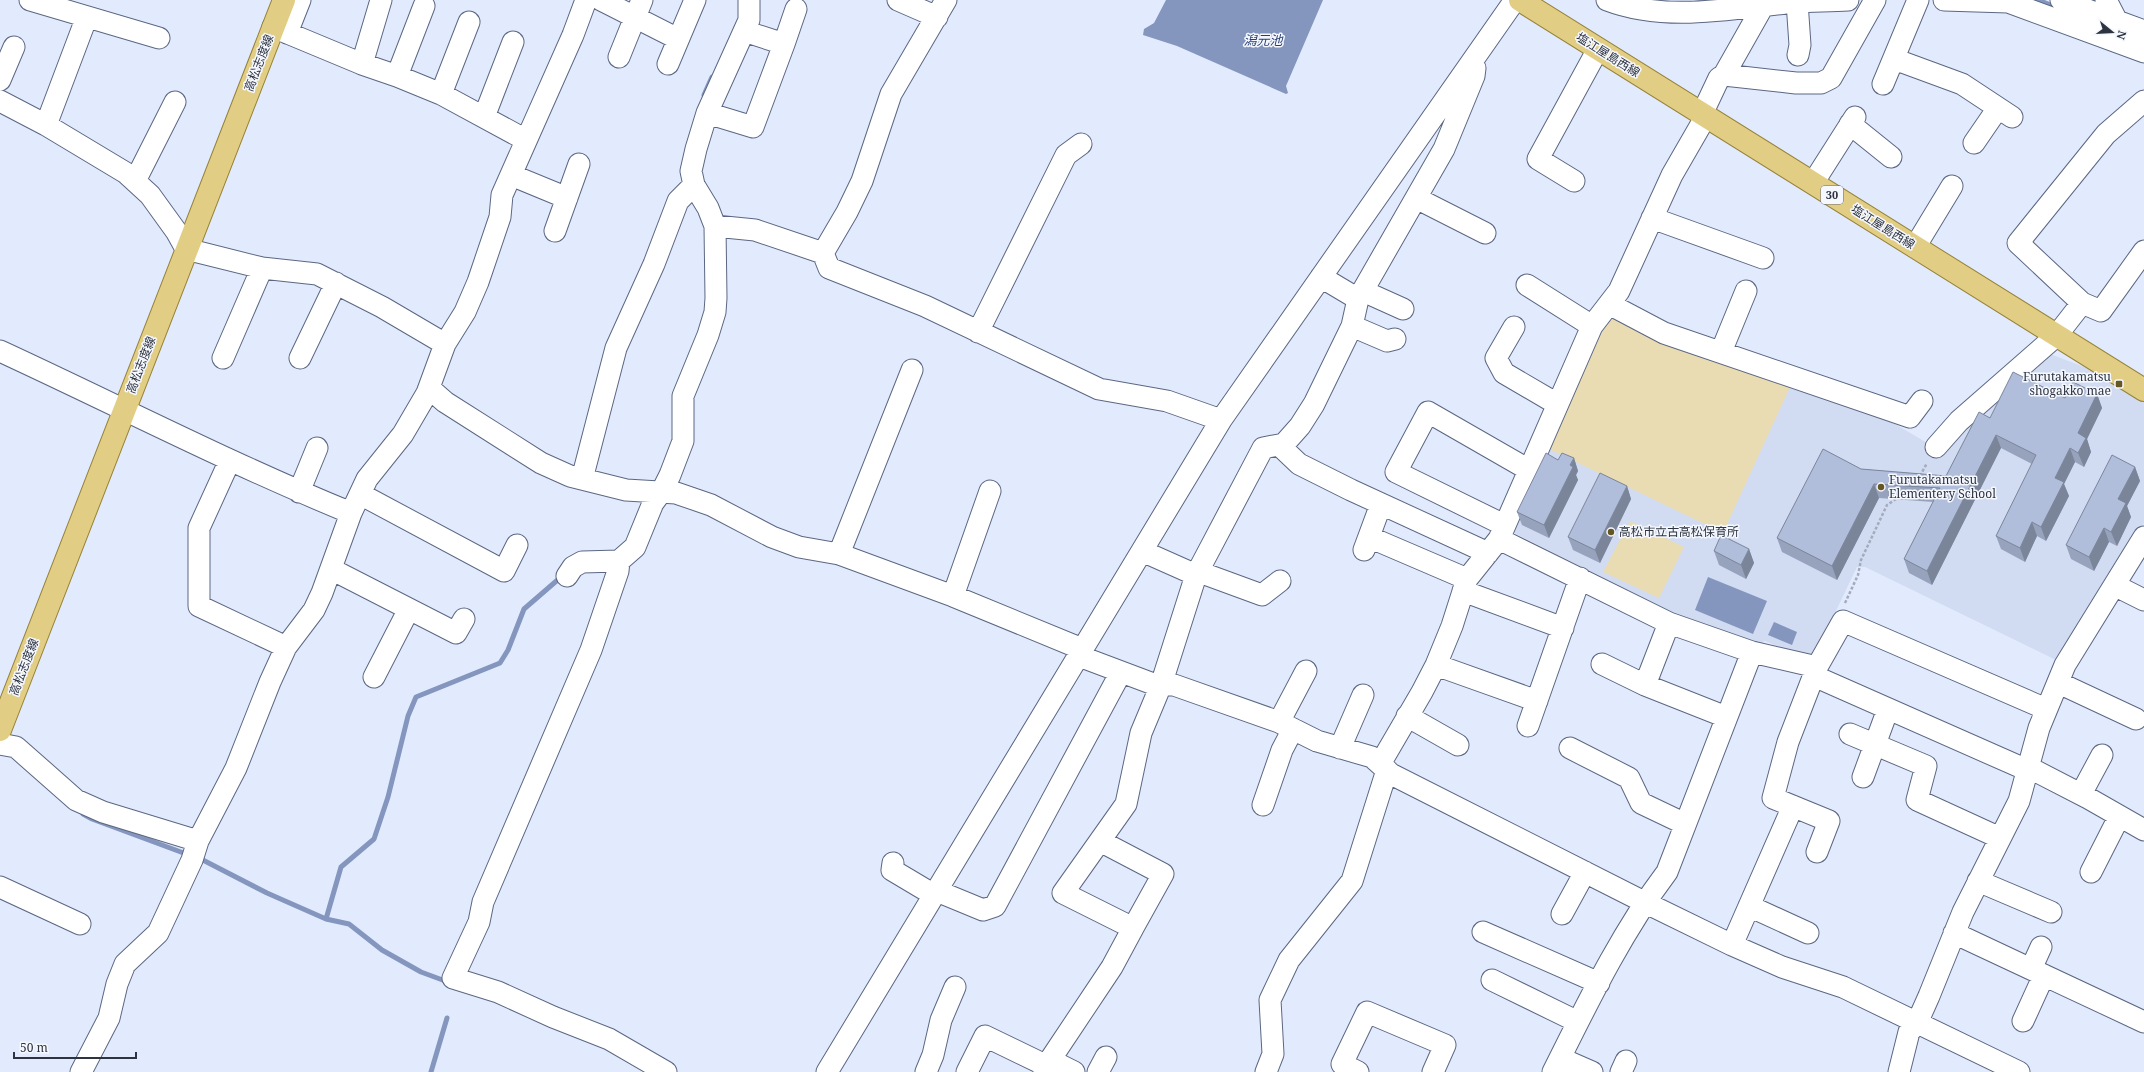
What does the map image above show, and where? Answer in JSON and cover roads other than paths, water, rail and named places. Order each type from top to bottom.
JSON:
[{"type":"main road","name":"高松志度線","points":[[0,730],[186,249],[280,30],[284,0]]},
{"type":"main road","name":"塩江屋島西線","points":[[1520,0],[1915,247],[2143,387]]},
{"type":"street","points":[[30,0],[159,38]]},
{"type":"street","points":[[300,0],[280,30],[362,64],[398,76],[441,94],[526,140]]},
{"type":"street","points":[[362,64],[381,0]]},
{"type":"street","points":[[81,1072],[109,1018],[117,984],[125,964],[158,932],[195,851],[236,768],[270,682],[286,647],[314,610],[331,569],[351,513],[367,479],[403,434],[429,388],[446,344],[465,312],[478,282],[500,217],[502,195],[573,34],[586,0]]},
{"type":"street","points":[[601,0],[638,8],[678,39]]},
{"type":"street","points":[[668,64],[695,0]]},
{"type":"street","points":[[567,576],[573,567],[582,562],[619,561],[635,547],[653,503],[655,492],[682,441],[683,396],[708,335],[715,312],[715,226],[708,208],[694,185],[691,171],[707,113],[749,20],[748,0]]},
{"type":"street","points":[[823,253],[847,212],[862,182],[891,94],[942,8],[898,0]]},
{"type":"street","points":[[827,1072],[1221,420],[1515,0]]},
{"type":"street","points":[[1607,0],[1628,8],[1661,12],[1703,6],[1848,0]]},
{"type":"street","points":[[1724,75],[1796,83],[1821,83],[1831,78],[1875,0]]},
{"type":"street","points":[[1883,84],[1918,0]]},
{"type":"street","points":[[1944,0],[2008,2],[2144,52]]},
{"type":"street","points":[[2061,0],[2144,31]]},
{"type":"street","points":[[2106,0],[2117,21]]},
{"type":"street","points":[[1798,1],[1800,44],[1798,55]]},
{"type":"street","points":[[1266,1072],[1273,1054],[1270,1000],[1289,960],[1352,881],[1383,767],[1407,716],[1436,665],[1465,585],[1497,539],[1592,326],[1619,291],[1672,175],[1704,115],[1719,78],[1724,75],[1770,4]]},
{"type":"street","points":[[398,76],[424,6]]},
{"type":"street","points":[[619,57],[638,8]]},
{"type":"street","points":[[707,113],[753,127],[796,9]]},
{"type":"street","points":[[441,94],[469,22]]},
{"type":"street","points":[[46,125],[83,27]]},
{"type":"street","points":[[744,31],[784,44]]},
{"type":"street","points":[[484,117],[513,42]]},
{"type":"street","points":[[0,80],[14,47]]},
{"type":"street","points":[[1574,181],[1538,159],[1598,49]]},
{"type":"street","points":[[1133,928],[1063,893],[1126,804],[1141,733],[1161,685],[1196,575],[1263,448],[1284,444],[1300,426],[1314,404],[1352,326],[1361,295],[1444,150],[1474,76],[1476,56]]},
{"type":"street","points":[[1894,59],[1962,84],[2005,112],[1974,143]]},
{"type":"street","points":[[0,101],[46,125],[126,173],[150,194],[176,230],[186,249],[262,268],[317,274],[446,344]]},
{"type":"street","points":[[2144,101],[2106,134],[2018,242],[2082,303],[2101,311],[2144,251]]},
{"type":"street","points":[[135,181],[175,102]]},
{"type":"street","points":[[1813,183],[1852,120],[1891,158]]},
{"type":"street","points":[[978,332],[1066,155],[1080,144]]},
{"type":"street","points":[[555,232],[579,164]]},
{"type":"street","points":[[511,175],[567,198]]},
{"type":"street","points":[[582,479],[616,348],[654,264],[678,200],[694,185]]},
{"type":"street","points":[[1915,247],[1952,186]]},
{"type":"street","points":[[1416,198],[1485,233]]},
{"type":"street","points":[[1652,218],[1764,258]]},
{"type":"street","points":[[715,226],[755,230],[823,253],[829,268],[925,306],[1099,389],[1167,401],[1221,420]]},
{"type":"street","points":[[223,358],[262,268]]},
{"type":"street","points":[[1321,277],[1361,295],[1403,309]]},
{"type":"street","points":[[300,358],[336,283]]},
{"type":"street","points":[[1527,285],[1592,326]]},
{"type":"street","points":[[1722,352],[1746,291]]},
{"type":"street","points":[[1936,447],[1959,421],[2057,335],[2082,303]]},
{"type":"street","points":[[1609,304],[1664,333],[1910,417],[1922,402]]},
{"type":"street","points":[[1352,326],[1387,341],[1395,339]]},
{"type":"street","points":[[1514,327],[1496,358],[1504,373],[1557,404]]},
{"type":"street","points":[[0,351],[123,411],[299,492],[351,513]]},
{"type":"street","points":[[839,554],[912,370]]},
{"type":"street","points":[[429,388],[445,402],[541,463],[570,476],[655,492],[676,493],[711,505],[772,537],[798,548],[839,554],[953,596],[1080,652],[1120,672],[1161,685],[1174,685],[1286,725],[1317,741],[1372,757],[1383,767],[1585,872],[1732,945],[1782,967],[1843,987],[2019,1072]]},
{"type":"street","points":[[1497,539],[1396,472],[1428,412],[1529,470]]},
{"type":"street","points":[[1279,445],[1299,464],[1381,504],[1497,539],[1580,578],[1669,623],[1815,672],[1888,709],[2028,769],[2081,794],[2144,830]]},
{"type":"street","points":[[299,492],[317,448]]},
{"type":"street","points":[[230,460],[199,528],[199,606],[286,647]]},
{"type":"street","points":[[953,596],[990,491]]},
{"type":"street","points":[[360,494],[504,570],[517,544]]},
{"type":"street","points":[[1381,504],[1366,544],[1419,558],[1465,585],[1563,628]]},
{"type":"street","points":[[1899,1072],[1909,1032],[1917,1023],[1954,933],[1978,881],[2019,801],[2046,709],[2065,665],[2116,586],[2144,537]]},
{"type":"street","points":[[1142,551],[1196,575],[1202,573],[1262,595],[1280,581]]},
{"type":"street","points":[[619,561],[618,571],[590,650],[486,894],[478,922],[453,978],[498,992],[553,1017],[609,1039],[666,1072]]},
{"type":"street","points":[[331,569],[456,633],[464,618]]},
{"type":"street","points":[[1528,726],[1580,578]]},
{"type":"street","points":[[2116,586],[2144,600]]},
{"type":"street","points":[[374,677],[409,609]]},
{"type":"street","points":[[1817,852],[1829,821],[1773,798],[1788,742],[1815,672],[1843,621],[2046,709]]},
{"type":"street","points":[[1645,685],[1669,623]]},
{"type":"street","points":[[1592,1072],[1556,1065],[1644,902],[1667,872],[1752,652]]},
{"type":"street","points":[[1602,664],[1645,685],[1726,717]]},
{"type":"street","points":[[1436,665],[1537,701]]},
{"type":"street","points":[[1263,805],[1282,750],[1286,725],[1306,671]]},
{"type":"street","points":[[893,863],[892,870],[936,893],[983,910],[995,906],[1120,672]]},
{"type":"street","points":[[2058,683],[2136,718]]},
{"type":"street","points":[[1340,748],[1363,695]]},
{"type":"street","points":[[1863,778],[1874,744],[1888,709]]},
{"type":"street","points":[[1407,716],[1458,745]]},
{"type":"street","points":[[1850,734],[1926,766],[1917,800],[2000,838]]},
{"type":"street","points":[[0,744],[16,747],[76,800],[195,851]]},
{"type":"street","points":[[1570,748],[1629,778],[1642,803],[1685,824]]},
{"type":"street","points":[[2081,794],[2102,755]]},
{"type":"street","points":[[1732,945],[1793,806]]},
{"type":"street","points":[[2091,872],[2119,817]]},
{"type":"street","points":[[1047,1066],[1112,967],[1163,874],[1100,840]]},
{"type":"street","points":[[1562,914],[1585,872]]},
{"type":"street","points":[[1978,881],[2051,912]]},
{"type":"street","points":[[0,887],[80,924]]},
{"type":"street","points":[[1750,906],[1808,933]]},
{"type":"street","points":[[1483,932],[1599,983]]},
{"type":"street","points":[[1954,933],[2144,1022]]},
{"type":"street","points":[[2023,1021],[2037,972],[2041,947]]},
{"type":"street","points":[[1492,980],[1578,1022]]},
{"type":"street","points":[[926,1072],[933,1055],[941,1020],[955,987]]},
{"type":"street","points":[[1358,1072],[1342,1064],[1367,1012],[1445,1046],[1433,1072]]},
{"type":"street","points":[[967,1072],[985,1036],[1047,1066],[1074,1072]]},
{"type":"water","name":"潟元池","points":[[1166,0],[1323,0],[1286,86],[1288,93],[1286,94],[1177,46],[1143,35],[1144,29],[1154,23]]},
{"type":"water","points":[[1708,577],[1767,601],[1753,634],[1695,610]]},
{"type":"water","points":[[1774,622],[1797,632],[1792,645],[1768,635]]},
{"type":"waterway","points":[[2038,0],[2058,8]]},
{"type":"waterway","points":[[704,95],[712,77]]},
{"type":"waterway","points":[[197,857],[267,893],[326,919],[341,867],[374,839],[388,797],[408,716],[416,697],[500,663],[508,650],[524,609],[561,577]]},
{"type":"waterway","points":[[83,814],[92,819],[189,855]]},
{"type":"waterway","points":[[326,919],[349,924],[382,950],[421,972],[448,982]]},
{"type":"waterway","points":[[431,1072],[447,1018]]},
{"type":"place","name":"Furutakamatsu shogakko mae","points":[[2119,384]]},
{"type":"place","name":"Furutakamatsu Elementery School","points":[[1881,487]]},
{"type":"place","name":"高松市立古高松保育所","points":[[1611,532]]}]
